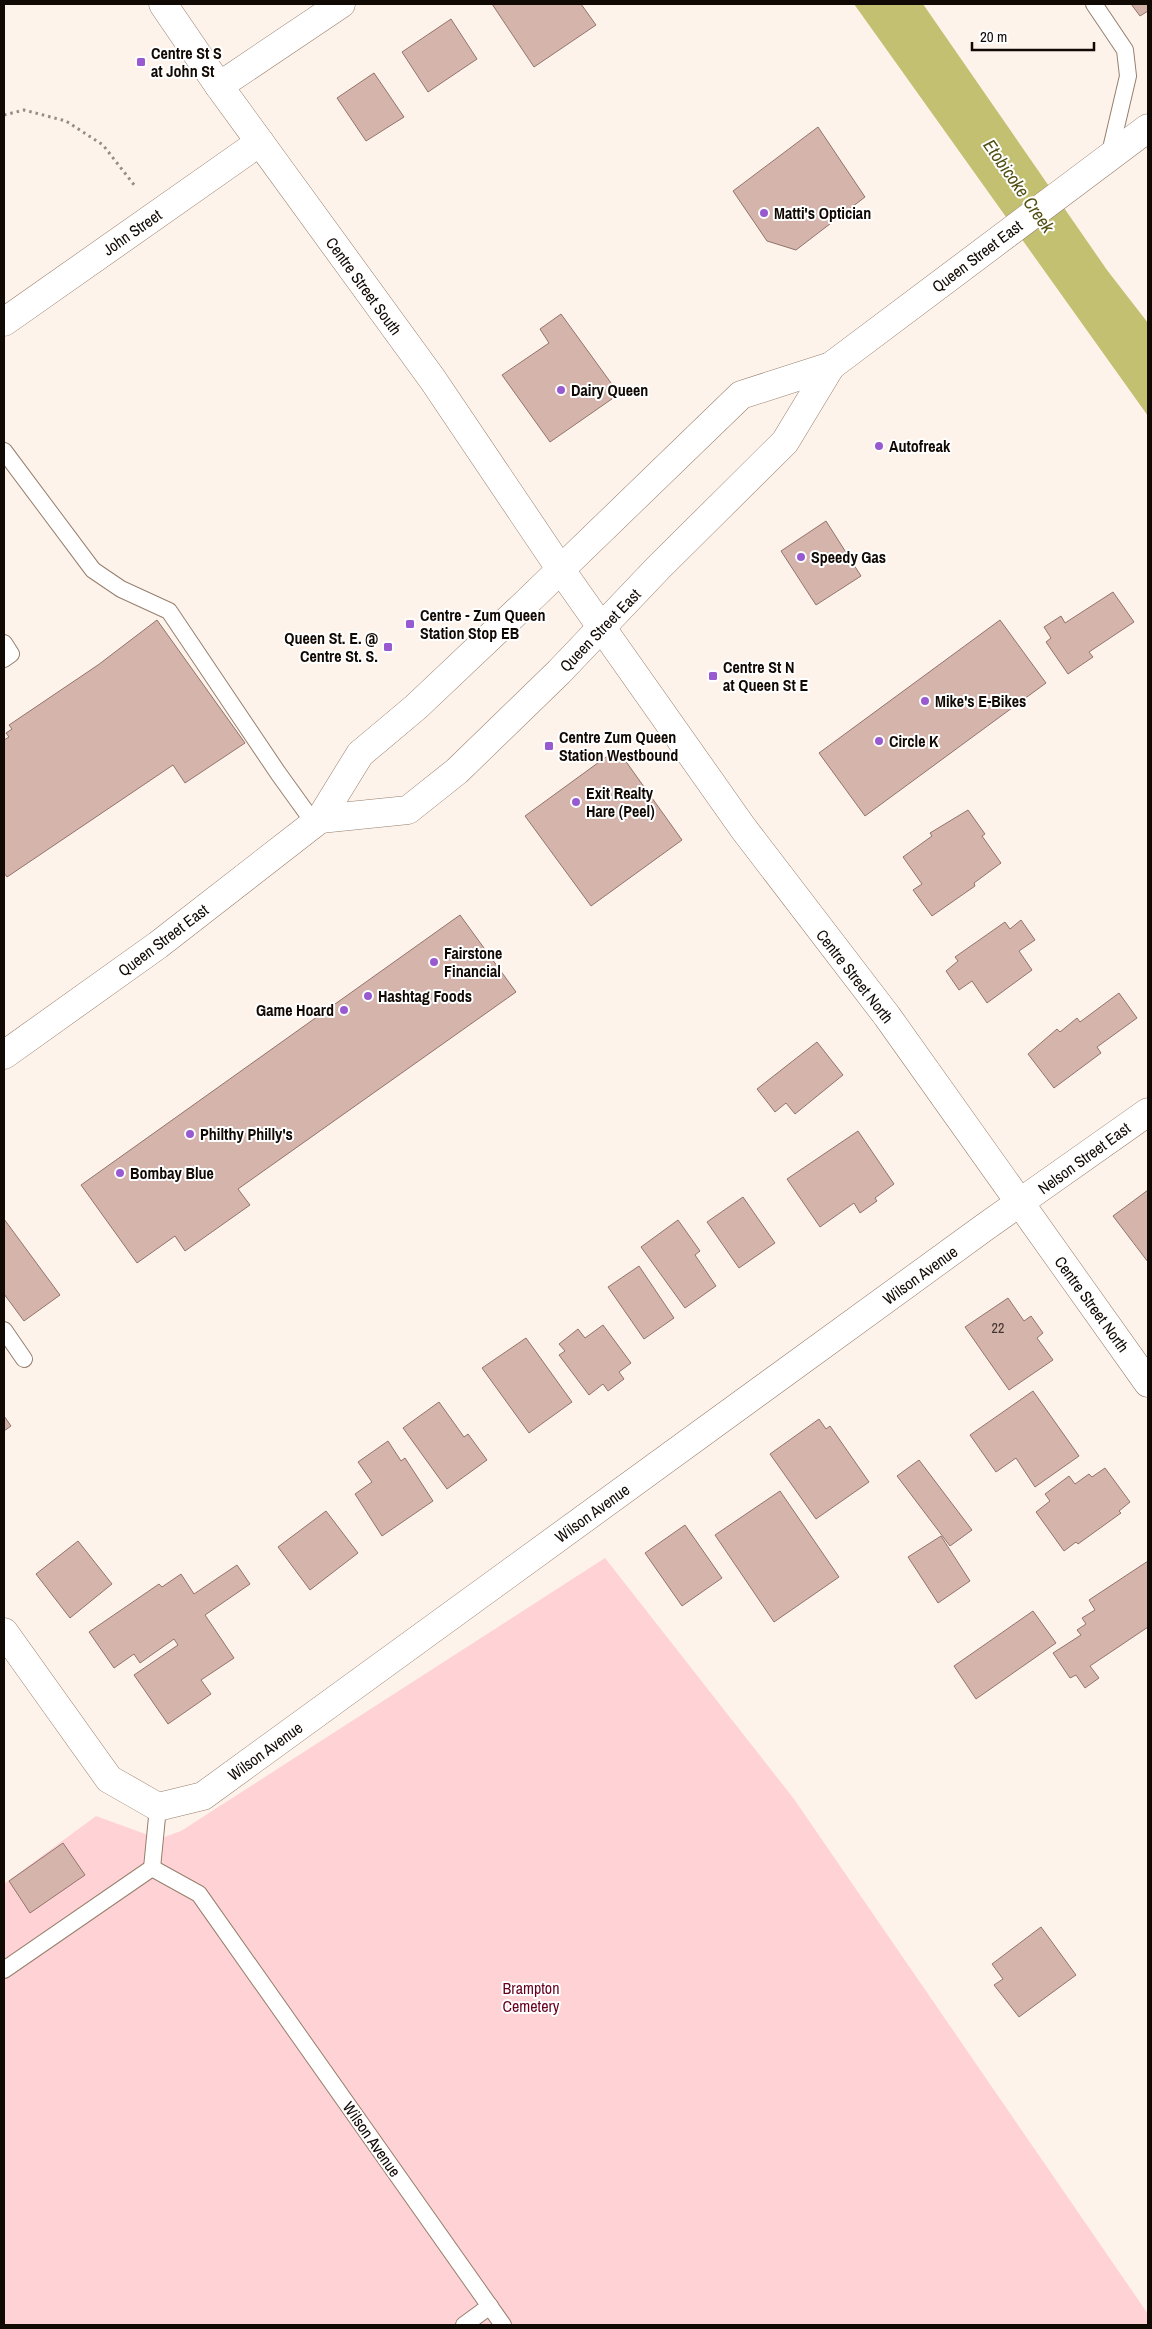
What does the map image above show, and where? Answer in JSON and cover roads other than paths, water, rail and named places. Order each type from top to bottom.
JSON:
[{"type":"street","name":"Centre Street South","points":[[163,4],[347,265],[433,380],[561,570]]},
{"type":"street","points":[[219,86],[341,4]]},
{"type":"street","name":"Queen Street East","points":[[4,1055],[158,946],[317,821],[360,754],[416,707],[561,570],[741,395],[831,366],[1148,128]]},
{"type":"street","name":"John Street","points":[[4,322],[158,213],[215,176],[260,142]]},
{"type":"street","name":"Queen Street East","points":[[317,821],[408,810],[458,771],[785,442],[831,366]]},
{"type":"street","name":"Centre Street North","points":[[561,570],[748,835],[887,1016],[1148,1383]]},
{"type":"street","name":"Nelson Street East","points":[[1020,1203],[1148,1112]]},
{"type":"street","name":"Wilson Avenue","points":[[158,1807],[203,1796],[1020,1203]]},
{"type":"street","points":[[4,1632],[109,1779],[158,1807]]},
{"type":"lane","points":[[1094,4],[1125,50],[1128,76],[1108,158]]},
{"type":"lane","points":[[4,452],[92,570],[121,589],[169,611],[278,773],[317,821]]},
{"type":"lane","points":[[4,643],[11,654],[4,659]]},
{"type":"lane","points":[[4,1330],[24,1359]]},
{"type":"lane","points":[[4,1970],[152,1868],[158,1807]]},
{"type":"lane","name":"Wilson Avenue","points":[[152,1868],[199,1894],[503,2325]]},
{"type":"lane","points":[[464,2325],[490,2306]]},
{"type":"water","name":"Etobicoke Creek","points":[[854,4],[923,4],[1107,270],[1148,323],[1148,416]]},
{"type":"place","name":"Centre St S at John St","points":[[141,62]]},
{"type":"place","name":"Matti's Optician","points":[[764,213]]},
{"type":"place","name":"Dairy Queen","points":[[561,390]]},
{"type":"place","name":"Autofreak","points":[[879,446]]},
{"type":"place","name":"Speedy Gas","points":[[801,557]]},
{"type":"place","name":"Centre - Zum Queen Station Stop EB","points":[[410,624]]},
{"type":"place","name":"Queen St. E. @ Centre St. S.","points":[[388,647]]},
{"type":"place","name":"Centre St N at Queen St E","points":[[713,676]]},
{"type":"place","name":"Mike's E-Bikes","points":[[925,701]]},
{"type":"place","name":"Circle K","points":[[879,741]]},
{"type":"place","name":"Centre Zum Queen Station Westbound","points":[[549,746]]},
{"type":"place","name":"Exit Realty Hare (Peel)","points":[[576,802]]},
{"type":"place","name":"Fairstone Financial","points":[[434,962]]},
{"type":"place","name":"Hashtag Foods","points":[[368,996]]},
{"type":"place","name":"Game Hoard","points":[[344,1010]]},
{"type":"place","name":"Philthy Philly's","points":[[190,1134]]},
{"type":"place","name":"Bombay Blue","points":[[120,1173]]},
{"type":"park label","name":"Brampton Cemetery","points":[[531,1997]]}]
